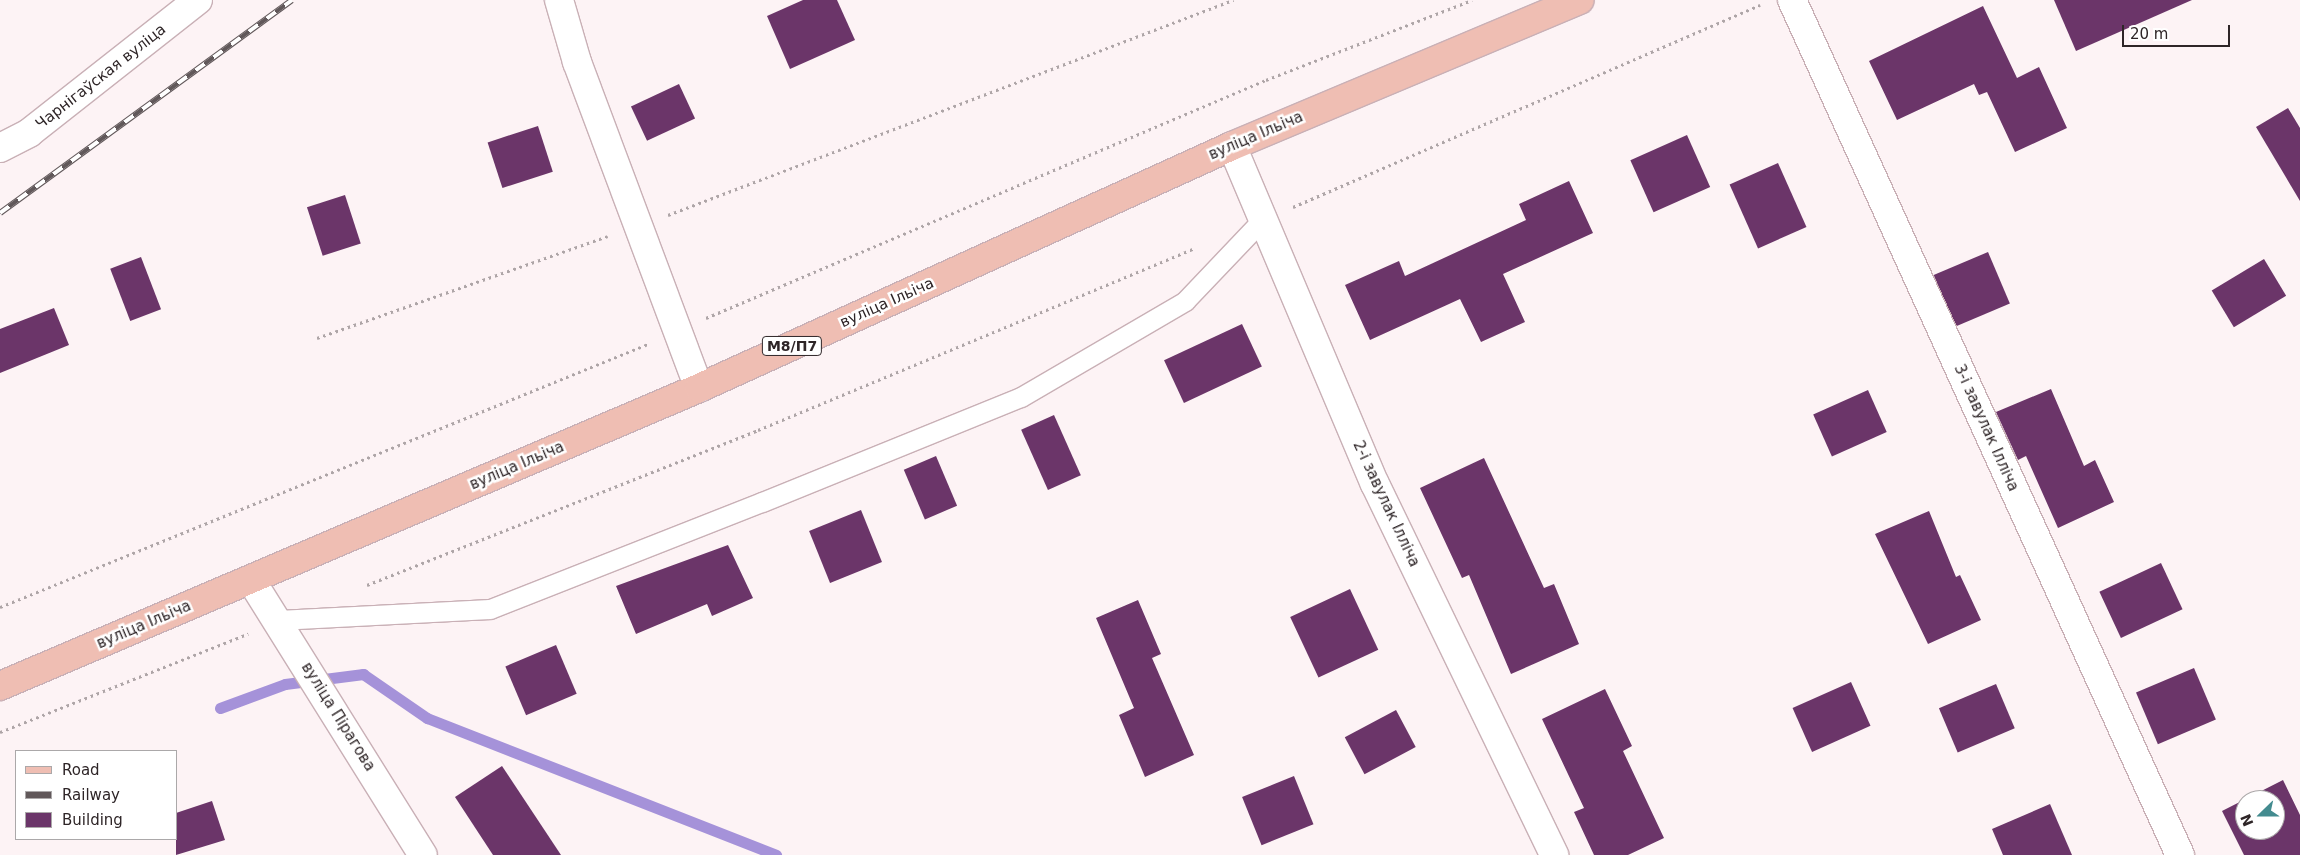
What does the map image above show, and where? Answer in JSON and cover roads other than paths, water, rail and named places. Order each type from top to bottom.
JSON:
[{"type":"main road","name":"вуліца Ільіча","points":[[0,686],[699,388],[1232,146],[1580,0]]},
{"type":"street","name":"Чарнігаўская вуліца","points":[[0,148],[29,133],[198,0]]},
{"type":"street","points":[[559,0],[577,62],[699,388]]},
{"type":"street","name":"3-і завулак Ілліча","points":[[1792,0],[2180,855]]},
{"type":"street","name":"2-і завулак Ілліча","points":[[1232,146],[1375,484],[1554,855]]},
{"type":"street","name":"вуліца Пірагова","points":[[251,580],[278,620],[423,855]]},
{"type":"lane","points":[[278,620],[490,609],[771,499],[1021,396],[1185,301],[1263,219]]},
{"type":"waterway","points":[[220,708],[285,684],[363,674],[427,718],[776,855]]},
{"type":"railway","points":[[0,213],[292,0]]}]
